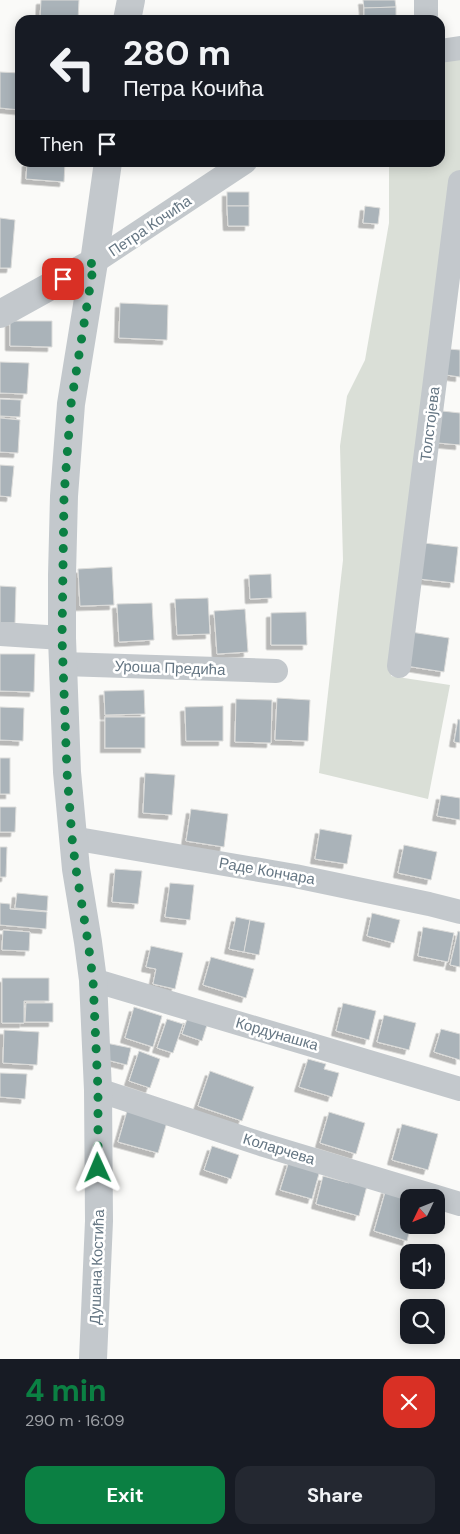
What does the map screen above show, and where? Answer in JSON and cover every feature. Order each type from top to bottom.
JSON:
[{"type":"street","points":[[128,15],[130,0]]},
{"type":"street","points":[[426,0],[426,15]]},
{"type":"street","points":[[445,50],[460,48]]},
{"type":"street","name":"Душана Костића","points":[[93,1359],[99,1222],[98,1090],[93,980],[72,838],[67,772],[62,638],[64,506],[71,404],[107,167]]},
{"type":"street","name":"Петра Кочића","points":[[0,314],[94,262],[236,167]]},
{"type":"street","name":"Толстојева","points":[[398,666],[460,182]]},
{"type":"street","points":[[0,634],[62,638]]},
{"type":"street","name":"Уроша Предића","points":[[63,664],[276,671]]},
{"type":"street","name":"Раде Кончара","points":[[72,838],[296,876],[460,912]]},
{"type":"street","name":"Кордунашка","points":[[93,980],[460,1089]]},
{"type":"street","name":"Коларчева","points":[[98,1090],[264,1145],[460,1204]]},
{"type":"shaded area","points":[[460,48],[460,170],[391,676],[450,685],[428,799],[319,773],[343,560],[340,446],[347,396],[365,360],[389,223],[389,167],[445,167],[445,50]]},
{"type":"building","points":[[41,0],[79,0],[78,15],[40,15]]},
{"type":"building","points":[[363,0],[395,0],[396,7],[364,8]]},
{"type":"building","points":[[396,7],[396,15],[364,15],[364,8]]},
{"type":"building","points":[[0,72],[15,73],[15,110],[0,108]]},
{"type":"building","points":[[27,167],[65,167],[64,182],[26,179]]},
{"type":"building","points":[[227,192],[249,192],[249,206],[227,206]]},
{"type":"building","points":[[227,206],[249,206],[249,226],[228,226]]},
{"type":"building","points":[[365,206],[380,208],[378,224],[363,223]]},
{"type":"building","points":[[0,218],[15,220],[11,268],[0,268]]},
{"type":"building","points":[[120,303],[168,305],[167,340],[119,338]]},
{"type":"building","points":[[10,321],[52,321],[52,347],[10,346]]},
{"type":"building","points":[[449,349],[460,350],[460,377],[446,375]]},
{"type":"building","points":[[0,362],[29,363],[27,394],[0,393]]},
{"type":"building","points":[[0,399],[21,400],[20,417],[0,416]]},
{"type":"building","points":[[442,411],[460,413],[460,445],[438,443]]},
{"type":"building","points":[[0,418],[20,420],[18,453],[0,452]]},
{"type":"building","points":[[0,465],[14,466],[11,497],[0,496]]},
{"type":"building","points":[[424,543],[458,547],[454,583],[419,579]]},
{"type":"building","points":[[112,567],[114,605],[80,606],[78,569]]},
{"type":"building","points":[[271,574],[272,598],[250,599],[249,575]]},
{"type":"building","points":[[0,586],[16,587],[15,623],[0,623]]},
{"type":"building","points":[[208,598],[210,634],[177,635],[175,599]]},
{"type":"building","points":[[152,603],[154,640],[119,642],[117,604]]},
{"type":"building","points":[[245,609],[248,652],[217,654],[214,611]]},
{"type":"building","points":[[306,612],[307,645],[271,645],[271,613]]},
{"type":"building","points":[[411,632],[449,638],[444,672],[406,666]]},
{"type":"building","points":[[0,654],[35,654],[34,692],[0,691]]},
{"type":"building","points":[[144,690],[145,714],[105,715],[104,691]]},
{"type":"building","points":[[277,698],[310,700],[308,741],[275,740]]},
{"type":"building","points":[[236,699],[272,700],[271,743],[235,742]]},
{"type":"building","points":[[223,706],[223,741],[186,741],[185,707]]},
{"type":"building","points":[[0,707],[24,708],[23,741],[0,740]]},
{"type":"building","points":[[105,717],[145,717],[145,748],[105,748]]},
{"type":"building","points":[[458,719],[460,720],[460,743],[454,742]]},
{"type":"building","points":[[0,758],[10,758],[10,794],[0,794]]},
{"type":"building","points":[[145,773],[175,775],[172,815],[143,813]]},
{"type":"building","points":[[441,795],[460,798],[460,820],[437,816]]},
{"type":"building","points":[[0,807],[16,807],[15,832],[0,832]]},
{"type":"building","points":[[191,809],[228,814],[224,847],[186,841]]},
{"type":"building","points":[[320,829],[352,835],[347,864],[315,859]]},
{"type":"building","points":[[404,845],[437,852],[431,880],[398,873]]},
{"type":"building","points":[[0,847],[7,847],[6,877],[0,877]]},
{"type":"building","points":[[115,869],[142,871],[138,904],[112,902]]},
{"type":"building","points":[[170,883],[194,885],[190,920],[165,917]]},
{"type":"building","points":[[17,893],[48,896],[47,911],[15,908]]},
{"type":"building","points":[[0,903],[10,904],[10,909],[47,912],[46,929],[0,925]]},
{"type":"building","points":[[372,913],[400,920],[394,943],[367,936]]},
{"type":"building","points":[[236,917],[250,920],[244,952],[229,949]]},
{"type":"building","points":[[250,920],[265,923],[259,955],[244,952]]},
{"type":"building","points":[[423,927],[454,933],[448,962],[418,956]]},
{"type":"building","points":[[3,930],[30,932],[29,951],[2,950]]},
{"type":"building","points":[[458,931],[460,932],[460,967],[450,965]]},
{"type":"building","points":[[151,946],[183,953],[175,989],[153,984],[156,969],[146,967]]},
{"type":"building","points":[[211,957],[254,969],[246,998],[203,985]]},
{"type":"building","points":[[2,978],[49,978],[49,1001],[24,1001],[24,1023],[2,1023]]},
{"type":"building","points":[[26,1003],[53,1003],[53,1022],[25,1022]]},
{"type":"building","points":[[343,1003],[376,1011],[369,1040],[336,1031]]},
{"type":"building","points":[[134,1007],[162,1016],[153,1047],[125,1038]]},
{"type":"building","points":[[384,1015],[416,1023],[409,1050],[377,1042]]},
{"type":"building","points":[[167,1019],[183,1024],[173,1053],[157,1048]]},
{"type":"building","points":[[187,1019],[207,1025],[202,1041],[182,1034]]},
{"type":"building","points":[[441,1029],[460,1034],[460,1060],[434,1052]]},
{"type":"building","points":[[4,1030],[39,1032],[37,1065],[3,1063]]},
{"type":"building","points":[[106,1043],[131,1048],[127,1065],[103,1059]]},
{"type":"building","points":[[139,1051],[160,1059],[150,1088],[129,1081]]},
{"type":"building","points":[[308,1059],[326,1064],[324,1069],[339,1073],[332,1097],[299,1087]]},
{"type":"building","points":[[210,1071],[254,1087],[242,1121],[198,1106]]},
{"type":"building","points":[[0,1073],[27,1074],[25,1099],[0,1097]]},
{"type":"building","points":[[127,1111],[167,1122],[158,1153],[118,1142]]},
{"type":"building","points":[[329,1112],[365,1123],[356,1154],[320,1143]]},
{"type":"building","points":[[402,1124],[438,1134],[428,1170],[392,1160]]},
{"type":"building","points":[[212,1146],[239,1155],[231,1179],[204,1170]]},
{"type":"building","points":[[289,1161],[320,1170],[312,1199],[280,1190]]},
{"type":"building","points":[[323,1176],[349,1183],[350,1177],[368,1182],[359,1216],[316,1204]]},
{"type":"building","points":[[386,1189],[400,1194],[400,1234],[409,1234],[407,1241],[374,1231]]},
{"type":"route","points":[[63,279],[94,262],[71,404],[64,496],[62,638],[67,772],[72,838],[93,980],[98,1090],[98,1168]]}]
